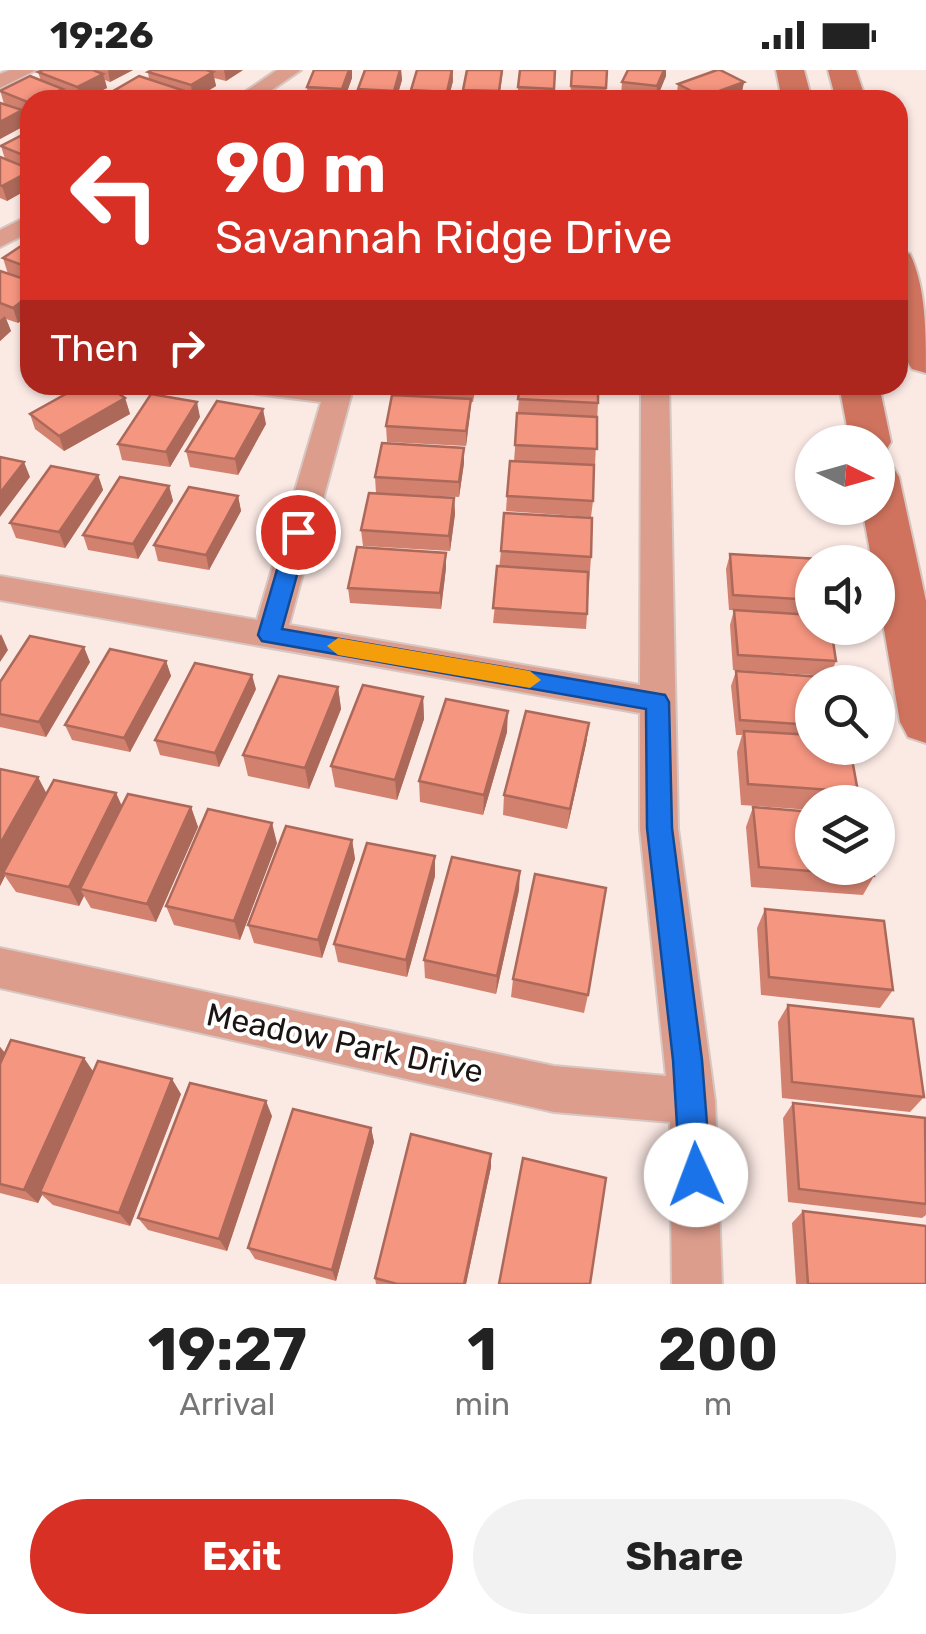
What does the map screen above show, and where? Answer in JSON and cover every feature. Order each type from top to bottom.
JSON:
[{"type":"main road","points":[[911,298],[926,361]]},
{"type":"main road","points":[[861,395],[867,425]]},
{"type":"main road","points":[[887,525],[926,722]]},
{"type":"street","points":[[0,82],[26,70]]},
{"type":"street","points":[[259,90],[291,70]]},
{"type":"street","points":[[270,635],[338,395]]},
{"type":"street","points":[[655,395],[659,828],[692,1101],[698,1284]]},
{"type":"street","points":[[0,588],[657,702]]},
{"type":"street","name":"Meadow Park Drive","points":[[0,968],[554,1089],[692,1101]]},
{"type":"building","points":[[93,70],[103,74],[77,87],[38,72]]},
{"type":"building","points":[[314,70],[349,70],[342,89],[307,87]]},
{"type":"building","points":[[365,70],[400,70],[394,90],[358,89]]},
{"type":"building","points":[[417,70],[452,70],[447,90],[411,90]]},
{"type":"building","points":[[467,70],[502,70],[499,90],[463,90]]},
{"type":"building","points":[[520,70],[555,70],[554,89],[518,87]]},
{"type":"building","points":[[572,70],[607,70],[606,88],[571,86]]},
{"type":"building","points":[[628,70],[664,70],[657,86],[622,82]]},
{"type":"building","points":[[717,70],[744,82],[722,90],[690,90],[678,84]]},
{"type":"building","points":[[148,72],[213,72],[191,85]]},
{"type":"building","points":[[30,76],[63,89],[20,90],[20,99],[0,91]]},
{"type":"building","points":[[139,76],[182,90],[115,90]]},
{"type":"building","points":[[0,103],[20,109],[20,111],[0,122]]},
{"type":"building","points":[[20,136],[20,154],[1,146]]},
{"type":"building","points":[[0,157],[20,165],[20,176],[0,185]]},
{"type":"building","points":[[20,247],[20,264],[3,258]]},
{"type":"building","points":[[0,271],[20,278],[20,303],[13,308],[0,303]]},
{"type":"building","points":[[64,395],[125,398],[59,436],[30,414]]},
{"type":"building","points":[[150,395],[197,402],[166,452],[118,444]]},
{"type":"building","points":[[392,395],[471,399],[466,431],[386,426]]},
{"type":"building","points":[[519,395],[598,395],[598,403],[518,399]]},
{"type":"building","points":[[217,401],[263,409],[235,459],[186,451]]},
{"type":"building","points":[[517,413],[597,417],[597,449],[515,445]]},
{"type":"building","points":[[382,443],[464,448],[459,482],[375,477]]},
{"type":"building","points":[[0,457],[24,462],[0,493]]},
{"type":"building","points":[[510,461],[594,465],[593,501],[507,496]]},
{"type":"building","points":[[51,466],[98,475],[59,532],[10,523]]},
{"type":"building","points":[[120,477],[169,486],[133,544],[83,535]]},
{"type":"building","points":[[189,487],[238,496],[206,555],[154,545]]},
{"type":"building","points":[[369,493],[454,498],[449,536],[361,530]]},
{"type":"building","points":[[504,513],[592,518],[591,557],[501,551]]},
{"type":"building","points":[[357,547],[446,553],[440,593],[348,588]]},
{"type":"building","points":[[730,554],[795,558],[795,599],[733,595]]},
{"type":"building","points":[[497,566],[588,572],[587,614],[493,608]]},
{"type":"building","points":[[734,610],[795,614],[795,645],[834,645],[836,661],[738,655]]},
{"type":"building","points":[[30,636],[84,647],[39,722],[0,714],[0,682]]},
{"type":"building","points":[[110,649],[166,661],[124,738],[65,725]]},
{"type":"building","points":[[195,663],[252,675],[215,753],[155,740]]},
{"type":"building","points":[[736,671],[795,675],[795,724],[740,720]]},
{"type":"building","points":[[279,676],[338,687],[305,768],[243,755]]},
{"type":"building","points":[[363,685],[423,697],[395,780],[331,766]]},
{"type":"building","points":[[446,699],[508,711],[484,795],[419,781]]},
{"type":"building","points":[[526,711],[589,723],[570,809],[504,795]]},
{"type":"building","points":[[744,731],[795,734],[795,765],[853,765],[857,785],[795,787],[748,784]]},
{"type":"building","points":[[0,769],[38,777],[0,844]]},
{"type":"building","points":[[54,780],[116,793],[69,887],[3,873]]},
{"type":"building","points":[[128,794],[191,807],[147,904],[80,889]]},
{"type":"building","points":[[753,807],[795,811],[795,870],[759,867]]},
{"type":"building","points":[[208,809],[272,823],[234,921],[166,906]]},
{"type":"building","points":[[286,826],[352,840],[318,940],[248,925]]},
{"type":"building","points":[[367,843],[435,856],[406,960],[334,944]]},
{"type":"building","points":[[452,857],[520,871],[497,976],[424,960]]},
{"type":"building","points":[[535,874],[606,888],[588,995],[513,979]]},
{"type":"building","points":[[765,909],[884,921],[893,990],[769,977]]},
{"type":"building","points":[[788,1005],[913,1019],[924,1097],[792,1082]]},
{"type":"building","points":[[11,1040],[84,1058],[24,1190],[0,1184],[0,1064]]},
{"type":"building","points":[[98,1061],[172,1079],[119,1213],[40,1192]]},
{"type":"building","points":[[190,1083],[266,1101],[219,1239],[138,1218]]},
{"type":"building","points":[[793,1103],[925,1118],[926,1204],[799,1189]]},
{"type":"building","points":[[293,1109],[371,1128],[332,1270],[248,1248]]},
{"type":"building","points":[[411,1134],[491,1154],[464,1284],[397,1284],[375,1278]]},
{"type":"building","points":[[523,1158],[606,1178],[590,1284],[499,1284]]},
{"type":"building","points":[[803,1211],[926,1226],[926,1284],[808,1284]]},
{"type":"slow traffic","points":[[338,646],[530,680]]},
{"type":"route","points":[[298,532],[270,635],[657,702],[659,828],[688,1060],[696,1175]]}]
